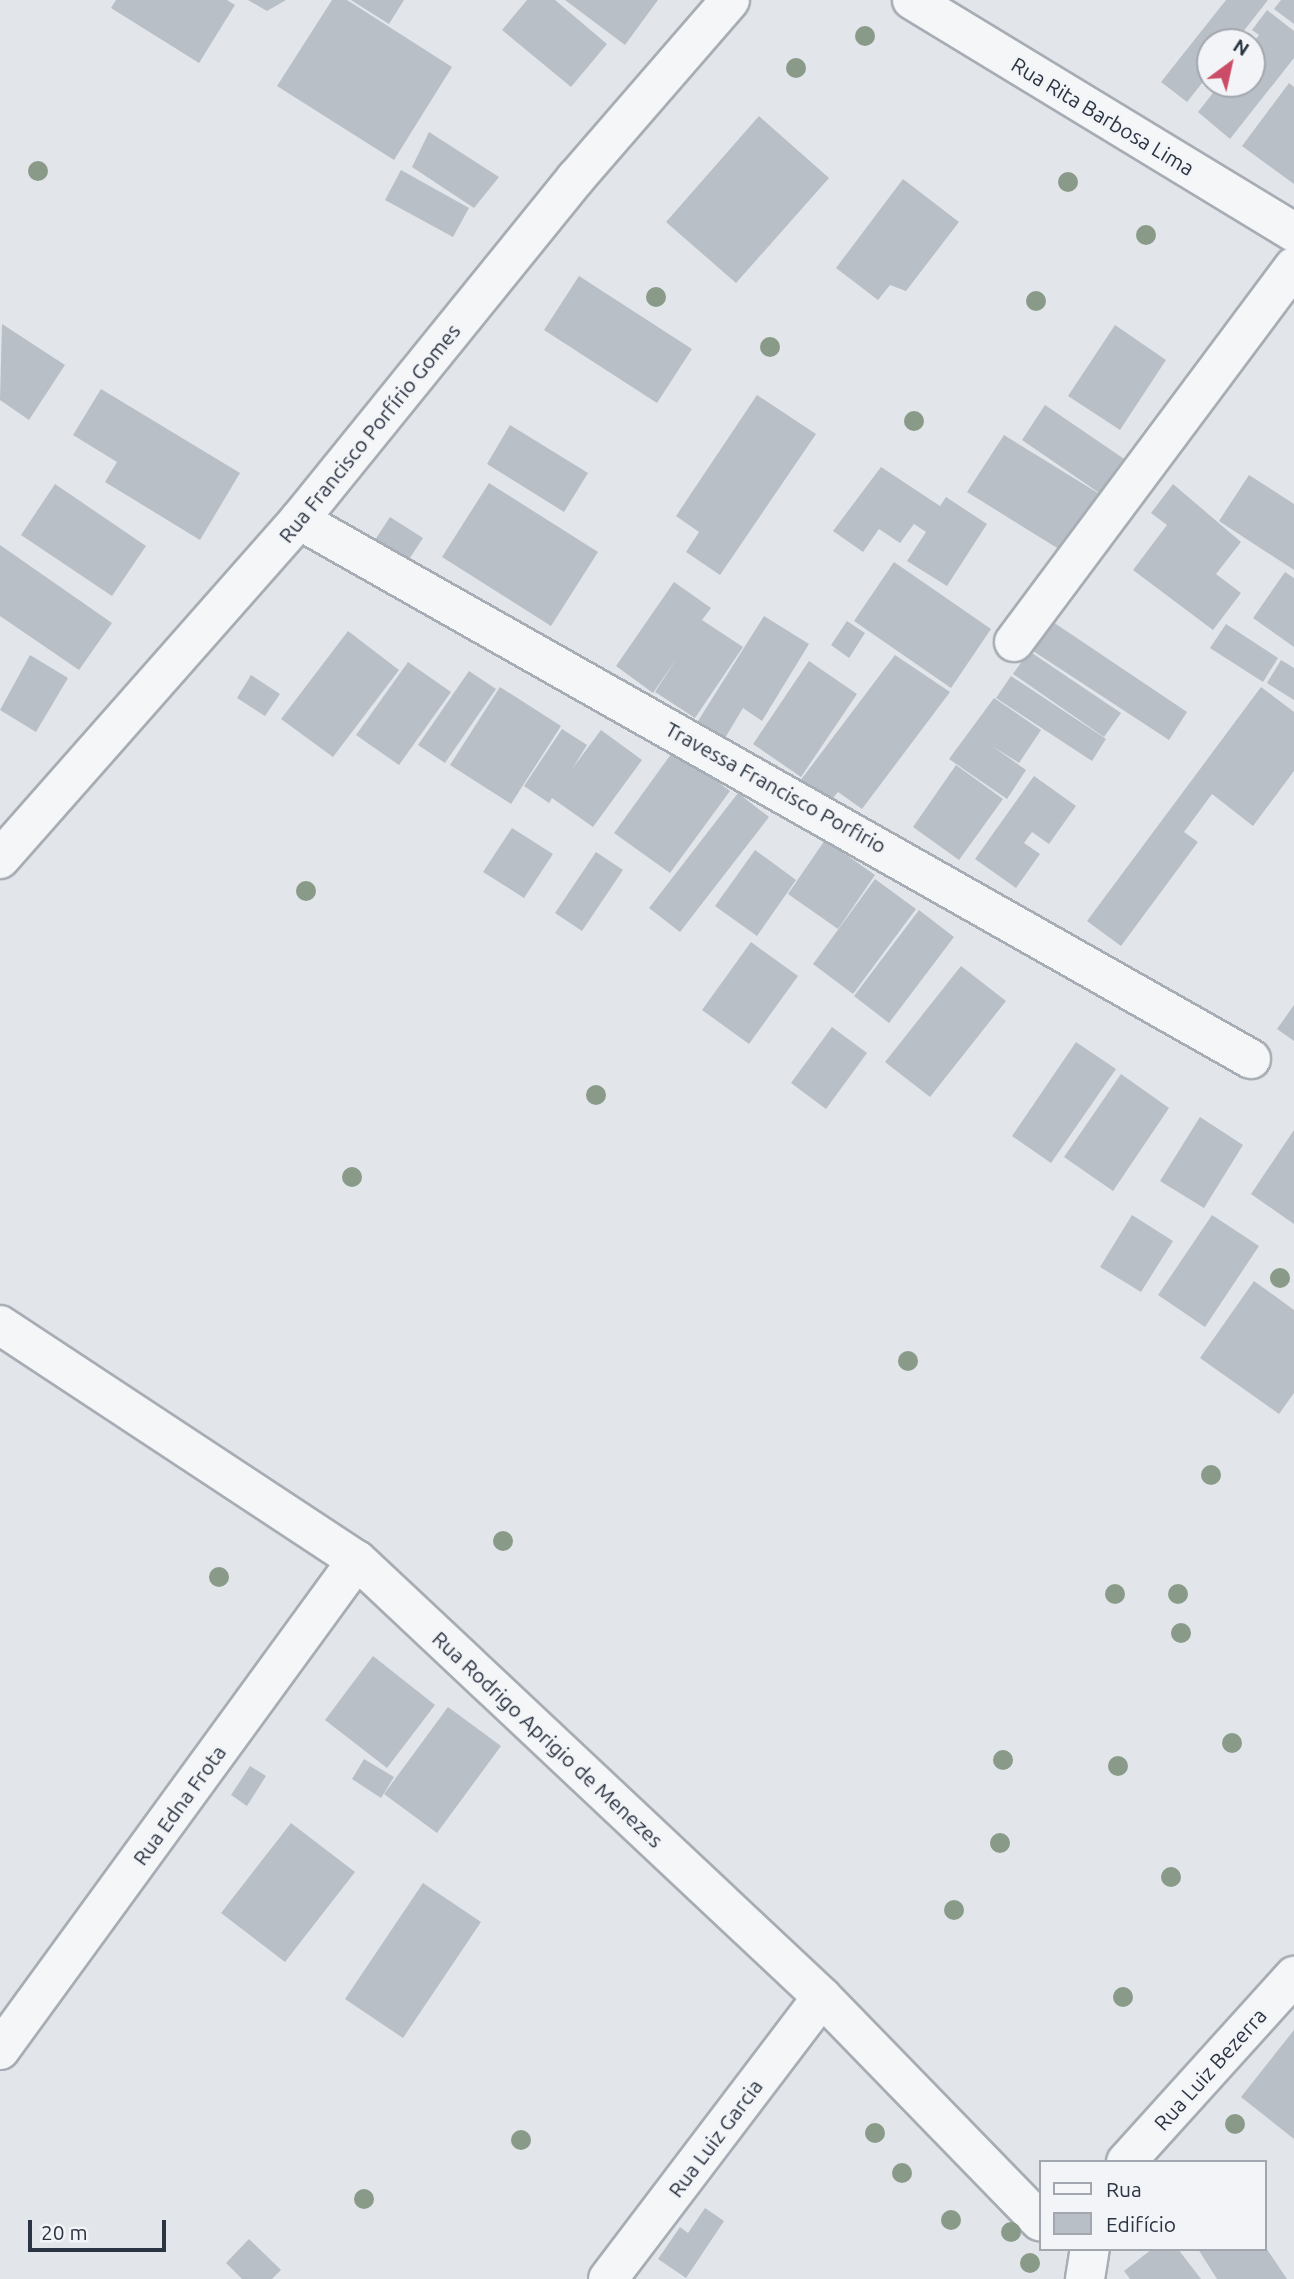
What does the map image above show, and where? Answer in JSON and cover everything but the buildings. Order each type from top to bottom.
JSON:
[{"type":"street","name":"Rua Francisco Porfírio Gomes","points":[[0,859],[299,520],[576,178],[730,0]]},
{"type":"street","name":"Rua Rita Barbosa Lima","points":[[912,0],[1294,232]]},
{"type":"street","points":[[1014,642],[1294,267]]},
{"type":"street","name":"Travessa Francisco Porfirio","points":[[299,520],[1251,1059]]},
{"type":"street","name":"Rua Rodrigo Aprigio de Menezes","points":[[0,1325],[358,1560],[822,1997],[1038,2219]]},
{"type":"street","name":"Rua Edna Frota","points":[[0,2050],[358,1560]]},
{"type":"street","name":"Rua Luiz Bezerra","points":[[1128,2160],[1294,1976]]},
{"type":"street","name":"Rua Luiz Garcia","points":[[608,2279],[822,1997]]}]
